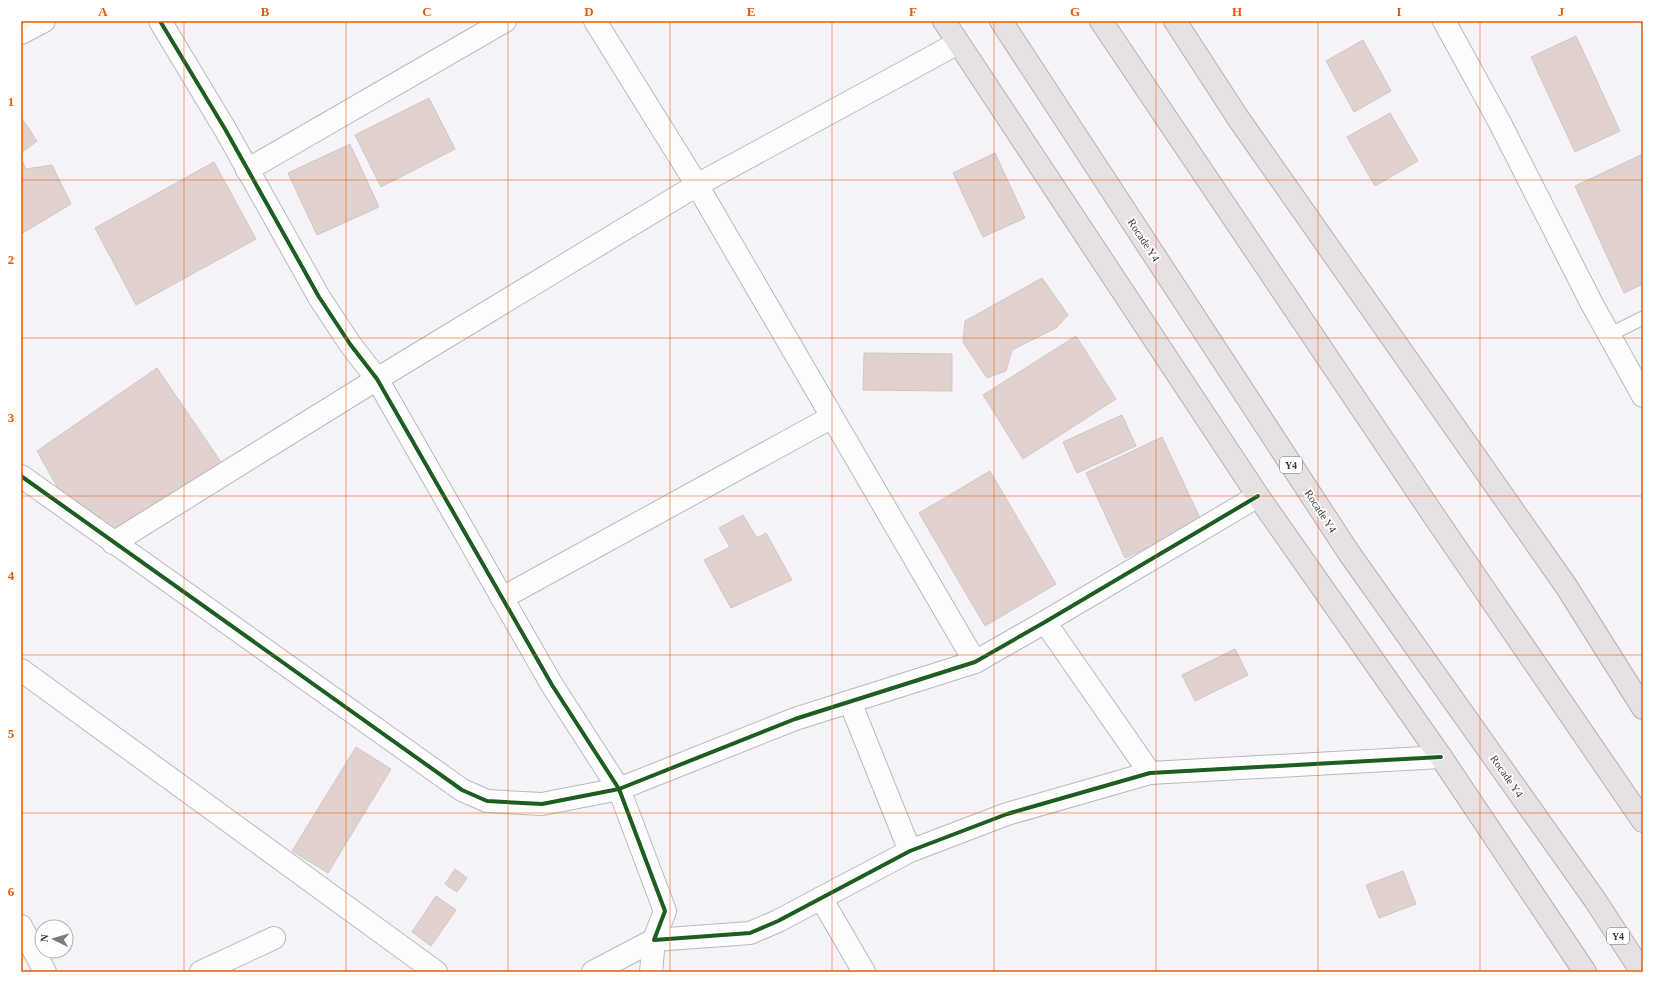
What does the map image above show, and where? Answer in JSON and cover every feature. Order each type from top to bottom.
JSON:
[{"type":"highway","points":[[944,21],[1258,496],[1441,757],[1585,972]]},
{"type":"highway","name":"Rocade Y4","points":[[1001,21],[1349,553],[1594,900],[1642,972]]},
{"type":"highway","points":[[1101,21],[1643,821]]},
{"type":"highway","points":[[1175,21],[1238,118],[1566,586],[1643,708]]},
{"type":"street","points":[[21,33],[44,21]]},
{"type":"street","points":[[160,21],[225,129],[319,298],[350,344],[377,378],[552,685],[620,789],[665,910],[654,940],[651,972]]},
{"type":"street","points":[[247,170],[505,21]]},
{"type":"street","points":[[595,21],[697,185],[975,662]]},
{"type":"street","points":[[1444,21],[1500,123],[1592,304],[1643,396]]},
{"type":"street","points":[[113,543],[377,378],[697,185],[958,43]]},
{"type":"street","points":[[502,598],[832,417]]},
{"type":"street","points":[[21,476],[113,543],[462,790],[487,801],[542,804],[620,789],[795,719],[975,662],[1258,496]]},
{"type":"street","points":[[1045,622],[1150,773]]},
{"type":"street","points":[[21,670],[436,972]]},
{"type":"street","points":[[850,702],[910,852]]},
{"type":"street","points":[[593,972],[654,940],[750,932],[778,921],[910,852],[1007,814],[1150,773],[1441,757]]},
{"type":"street","points":[[821,898],[864,972]]},
{"type":"street","points":[[21,926],[45,972]]},
{"type":"street","points":[[201,972],[274,938]]},
{"type":"lane","points":[[1609,335],[1643,318]]},
{"type":"building","points":[[1576,36],[1620,131],[1575,152],[1531,57]]},
{"type":"building","points":[[1363,40],[1391,91],[1354,112],[1326,61]]},
{"type":"building","points":[[429,98],[455,149],[381,187],[355,135]]},
{"type":"building","points":[[1390,113],[1418,161],[1375,186],[1347,137]]},
{"type":"building","points":[[21,117],[37,141],[21,153]]},
{"type":"building","points":[[350,144],[379,207],[317,235],[288,173]]},
{"type":"building","points":[[995,153],[1025,218],[983,237],[953,173]]},
{"type":"building","points":[[1643,154],[1643,284],[1624,293],[1575,186]]},
{"type":"building","points":[[21,158],[26,169],[52,165],[71,204],[21,234]]},
{"type":"building","points":[[214,162],[256,239],[136,305],[95,228]]},
{"type":"building","points":[[1042,278],[1068,315],[1056,328],[1012,350],[1006,371],[987,378],[963,342],[965,321]]},
{"type":"building","points":[[1076,336],[1116,399],[1023,459],[983,395]]},
{"type":"building","points":[[864,353],[952,354],[952,391],[863,390]]},
{"type":"building","points":[[157,368],[223,465],[117,534],[65,501],[37,451]]},
{"type":"building","points":[[1122,415],[1136,446],[1077,473],[1063,442]]},
{"type":"building","points":[[1162,437],[1202,522],[1125,558],[1086,473]]},
{"type":"building","points":[[990,471],[1056,584],[985,626],[919,513]]},
{"type":"building","points":[[743,515],[757,538],[766,533],[792,580],[731,608],[704,560],[730,547],[719,528]]},
{"type":"building","points":[[1235,649],[1248,675],[1195,701],[1182,675]]},
{"type":"building","points":[[356,747],[391,769],[328,873],[292,851]]},
{"type":"building","points":[[455,869],[467,878],[457,892],[445,884]]},
{"type":"building","points":[[1403,871],[1416,904],[1379,918],[1366,885]]},
{"type":"building","points":[[436,896],[456,910],[431,946],[412,932]]},
{"type":"cycle path","points":[[160,21],[225,129],[319,297],[350,344],[377,379],[552,685],[619,789],[665,911],[654,940],[750,933],[778,921],[910,851],[1007,814],[1150,773],[1441,757]]},
{"type":"cycle path","points":[[21,476],[462,790],[487,801],[542,804],[619,789],[795,719],[975,662],[1258,496]]}]
